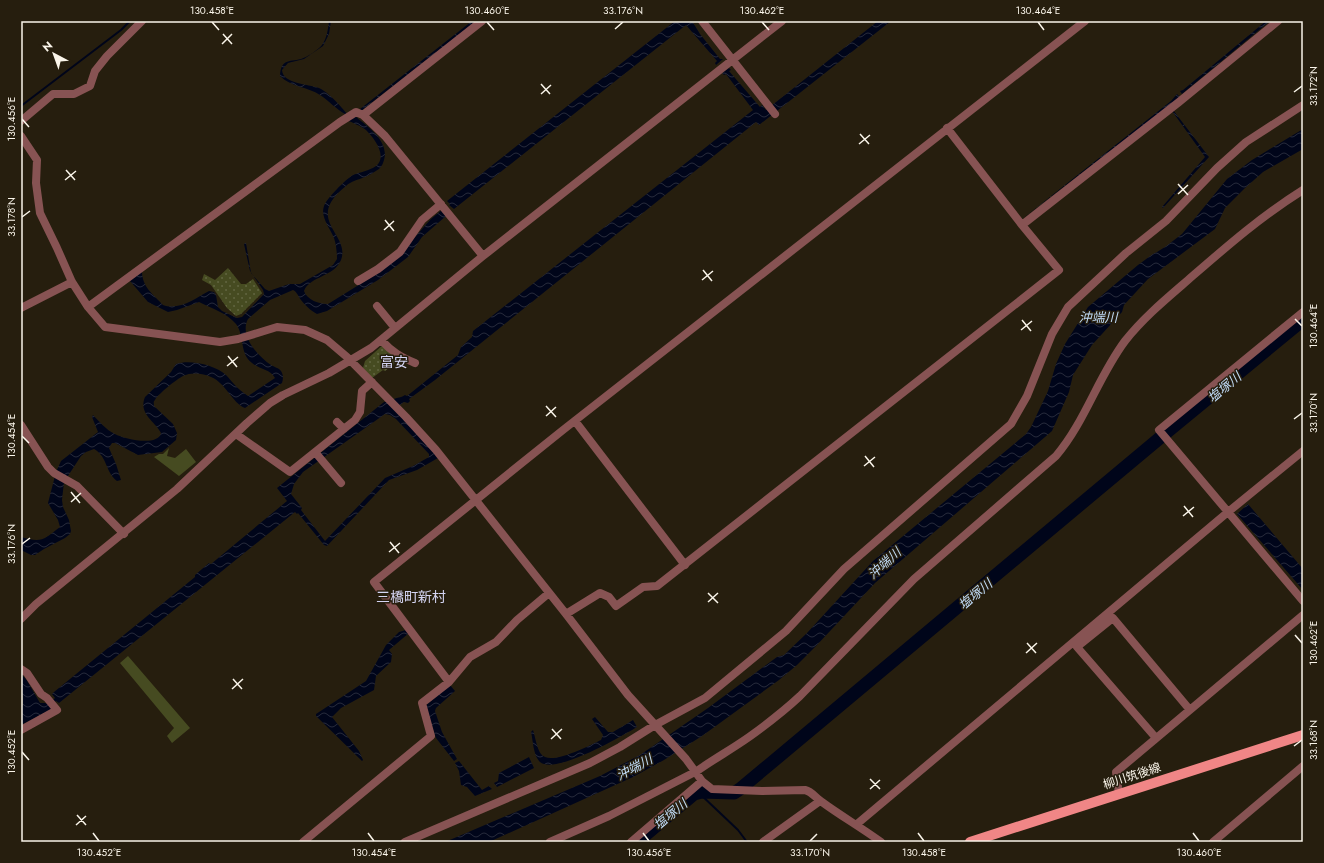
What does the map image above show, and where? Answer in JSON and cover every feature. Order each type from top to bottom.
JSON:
[{"type":"main road","name":"柳川筑後線","points":[[970,842],[1303,735]]},
{"type":"street","points":[[21,121],[53,94],[74,94],[90,86],[95,71],[103,61],[142,21]]},
{"type":"street","points":[[363,115],[482,21]]},
{"type":"street","points":[[702,21],[730,62],[774,114]]},
{"type":"street","points":[[21,619],[41,600],[177,490],[247,423],[276,399],[351,361],[371,348],[483,256],[782,21]]},
{"type":"street","points":[[449,682],[374,582],[575,421],[1085,21]]},
{"type":"street","points":[[1022,224],[1179,102],[1278,21]]},
{"type":"street","points":[[405,842],[590,763],[705,698],[786,631],[844,569],[1011,424],[1027,396],[1052,334],[1068,307],[1126,253],[1166,221],[1217,168],[1246,142],[1303,105]]},
{"type":"street","points":[[88,307],[340,122],[356,112],[363,115],[385,136],[483,256]]},
{"type":"street","points":[[566,614],[600,593],[609,597],[616,606],[642,588],[657,586],[1059,270],[948,128]]},
{"type":"street","points":[[21,136],[37,160],[36,183],[40,213],[72,282],[88,307],[105,327],[220,342],[238,339],[277,327],[304,330],[328,340],[372,382],[436,450],[628,695],[686,759],[702,781],[712,789],[762,791],[805,790],[812,793],[820,801],[857,824],[881,842]]},
{"type":"street","points":[[550,842],[609,816],[695,772],[748,738],[781,713],[800,696],[914,579],[1056,456],[1072,433],[1114,358],[1126,341],[1158,306],[1242,232],[1303,190]]},
{"type":"street","points":[[358,281],[378,269],[400,252],[422,220],[442,205]]},
{"type":"street","points":[[21,308],[72,282]]},
{"type":"street","points":[[377,306],[395,328]]},
{"type":"street","points":[[1303,312],[1159,430],[1303,601]]},
{"type":"street","points":[[381,340],[400,356],[415,363]]},
{"type":"street","points":[[236,434],[290,472],[355,420],[360,412],[362,391],[372,382]]},
{"type":"street","points":[[575,421],[685,565]]},
{"type":"street","points":[[337,422],[344,429]]},
{"type":"street","points":[[21,425],[48,467],[54,473],[76,486],[124,534]]},
{"type":"street","points":[[857,824],[1228,512],[1303,451]]},
{"type":"street","points":[[314,452],[340,483]]},
{"type":"street","points":[[303,842],[431,736],[422,703],[449,682],[470,657],[496,642],[518,620],[549,593]]},
{"type":"street","points":[[1119,794],[1116,772],[1303,615]]},
{"type":"street","points":[[1156,738],[1077,647],[1112,618],[1190,710]]},
{"type":"street","points":[[21,669],[27,673],[41,694],[47,698],[57,710],[21,730]]},
{"type":"street","points":[[1213,842],[1303,766]]},
{"type":"street","points":[[631,842],[702,781]]},
{"type":"street","points":[[763,842],[820,801]]},
{"type":"green space","points":[[228,268],[241,284],[246,284],[253,279],[262,293],[241,314],[236,316],[227,308],[211,285],[202,280],[204,274],[215,280]]},
{"type":"green space","points":[[384,344],[400,359],[385,371],[383,370],[372,378],[363,368],[365,361]]},
{"type":"green space","points":[[169,448],[167,456],[175,458],[186,449],[196,462],[179,476],[154,457],[159,454],[163,454]]},
{"type":"green space","points":[[128,656],[190,728],[172,743],[167,736],[174,728],[120,663]]},
{"type":"water","points":[[329,21],[331,21],[329,34],[323,46],[304,59],[288,63],[282,70],[283,75],[291,81],[319,88],[326,92],[342,107],[347,114],[315,92],[294,85],[284,80],[280,76],[282,67],[286,62],[306,57],[322,45],[328,30]]},
{"type":"water","points":[[472,21],[476,21],[361,111],[360,109]]},
{"type":"water","points":[[675,21],[692,21],[700,34],[720,59],[723,59],[716,65],[715,63],[717,61],[686,25],[454,209],[449,205],[450,204],[447,201]]},
{"type":"water","points":[[878,21],[891,21],[759,125],[756,122],[435,380],[409,399],[410,401],[408,403],[404,402],[397,407],[438,458],[417,470],[389,480],[327,546],[324,545],[298,513],[297,514],[295,512],[59,703],[56,701],[50,706],[51,709],[21,725],[23,696],[21,693],[21,674],[26,679],[40,703],[48,704],[55,698],[52,694],[54,692],[195,577],[195,575],[209,563],[211,564],[287,501],[277,488],[384,402],[389,402],[405,395],[407,396],[458,355],[461,347],[472,337],[473,331],[753,110],[726,74],[724,75],[722,73],[729,68],[731,70],[729,71],[760,107],[762,105],[766,110]],"holes":[[[385,414],[396,419],[429,454],[429,457],[413,466],[385,478],[325,541],[301,510],[302,508],[291,494],[294,484],[303,472]]]},
{"type":"water","points":[[1266,21],[1270,21],[1182,94],[1180,91]]},
{"type":"water","points":[[1177,94],[1180,97],[1017,223],[1171,101]]},
{"type":"water","points":[[1173,110],[1209,157],[1163,208],[1162,207],[1205,157],[1172,111]]},
{"type":"water","points":[[354,115],[378,137],[384,149],[384,159],[379,169],[346,186],[334,198],[328,208],[328,218],[340,242],[342,251],[341,260],[338,266],[333,270],[311,282],[307,286],[304,291],[308,297],[317,302],[328,304],[370,278],[442,210],[446,216],[422,237],[408,257],[378,280],[327,311],[317,314],[301,300],[293,290],[270,300],[248,319],[246,332],[251,345],[256,351],[271,365],[281,371],[283,376],[282,383],[245,408],[236,402],[221,384],[211,377],[201,374],[193,374],[180,378],[160,394],[154,401],[154,406],[173,424],[177,433],[176,440],[162,452],[138,455],[115,443],[112,443],[109,448],[121,480],[117,481],[110,473],[99,452],[94,449],[86,452],[81,456],[64,482],[62,500],[63,507],[69,520],[71,531],[70,534],[35,555],[31,555],[21,550],[21,537],[34,540],[42,539],[60,527],[58,520],[48,503],[56,472],[61,461],[98,432],[92,417],[93,415],[109,430],[119,436],[140,441],[154,440],[159,437],[161,433],[145,413],[143,403],[145,397],[171,372],[176,364],[188,362],[216,368],[226,375],[248,396],[275,378],[273,375],[255,365],[248,359],[245,354],[239,329],[228,317],[199,302],[168,312],[148,302],[130,281],[142,271],[142,277],[149,290],[163,305],[169,306],[181,305],[209,291],[214,292],[218,307],[222,311],[237,318],[242,317],[264,294],[253,275],[265,289],[269,291],[289,284],[300,284],[333,265],[337,259],[334,238],[323,214],[324,206],[332,194],[346,181],[353,175],[376,166],[381,157],[376,142],[369,133],[362,127],[347,120]]},
{"type":"water","name":"沖端川","points":[[1303,129],[1303,149],[1263,172],[1225,208],[1215,229],[1148,279],[1124,305],[1122,312],[1092,345],[1073,375],[1069,392],[1052,431],[875,583],[816,646],[779,680],[702,736],[664,760],[633,777],[489,842],[445,842],[600,776],[640,755],[708,708],[777,657],[784,655],[807,633],[873,561],[1026,434],[1031,427],[1048,391],[1056,364],[1065,344],[1088,307],[1138,265],[1182,234],[1227,179],[1252,160]]},
{"type":"water","points":[[246,243],[251,272],[244,244]]},
{"type":"water","points":[[1248,504],[1303,569],[1303,590],[1237,514]]},
{"type":"water","points":[[406,630],[409,633],[389,650],[392,654],[391,662],[376,676],[374,690],[341,708],[332,717],[359,751],[363,760],[362,761],[316,716],[316,714],[366,681],[386,645],[399,632]]},
{"type":"water","points":[[450,685],[455,691],[436,708],[435,711],[442,732],[457,759],[454,761],[436,738],[425,706]]},
{"type":"water","points":[[595,717],[608,732],[613,732],[633,720],[637,727],[603,746],[572,760],[558,764],[546,765],[539,761],[536,755],[531,732],[533,730],[537,746],[541,754],[546,757],[561,757],[601,740],[603,735],[592,719]]},
{"type":"water","points":[[529,757],[534,768],[497,787],[494,783],[498,781],[499,773]]},
{"type":"water","points":[[459,761],[482,790],[489,786],[492,789],[475,796],[467,787],[461,785],[459,771],[455,763]]},
{"type":"waterway","points":[[21,106],[121,30],[130,21]]},
{"type":"waterway","name":"塩塚川","points":[[637,842],[694,794],[702,792],[734,793],[740,789],[1303,320]]},
{"type":"waterway","points":[[699,793],[738,830],[747,842]]},
{"type":"district","name":"富安","points":[[394,362]]},
{"type":"district","name":"三橋町新村","points":[[411,597]]}]
